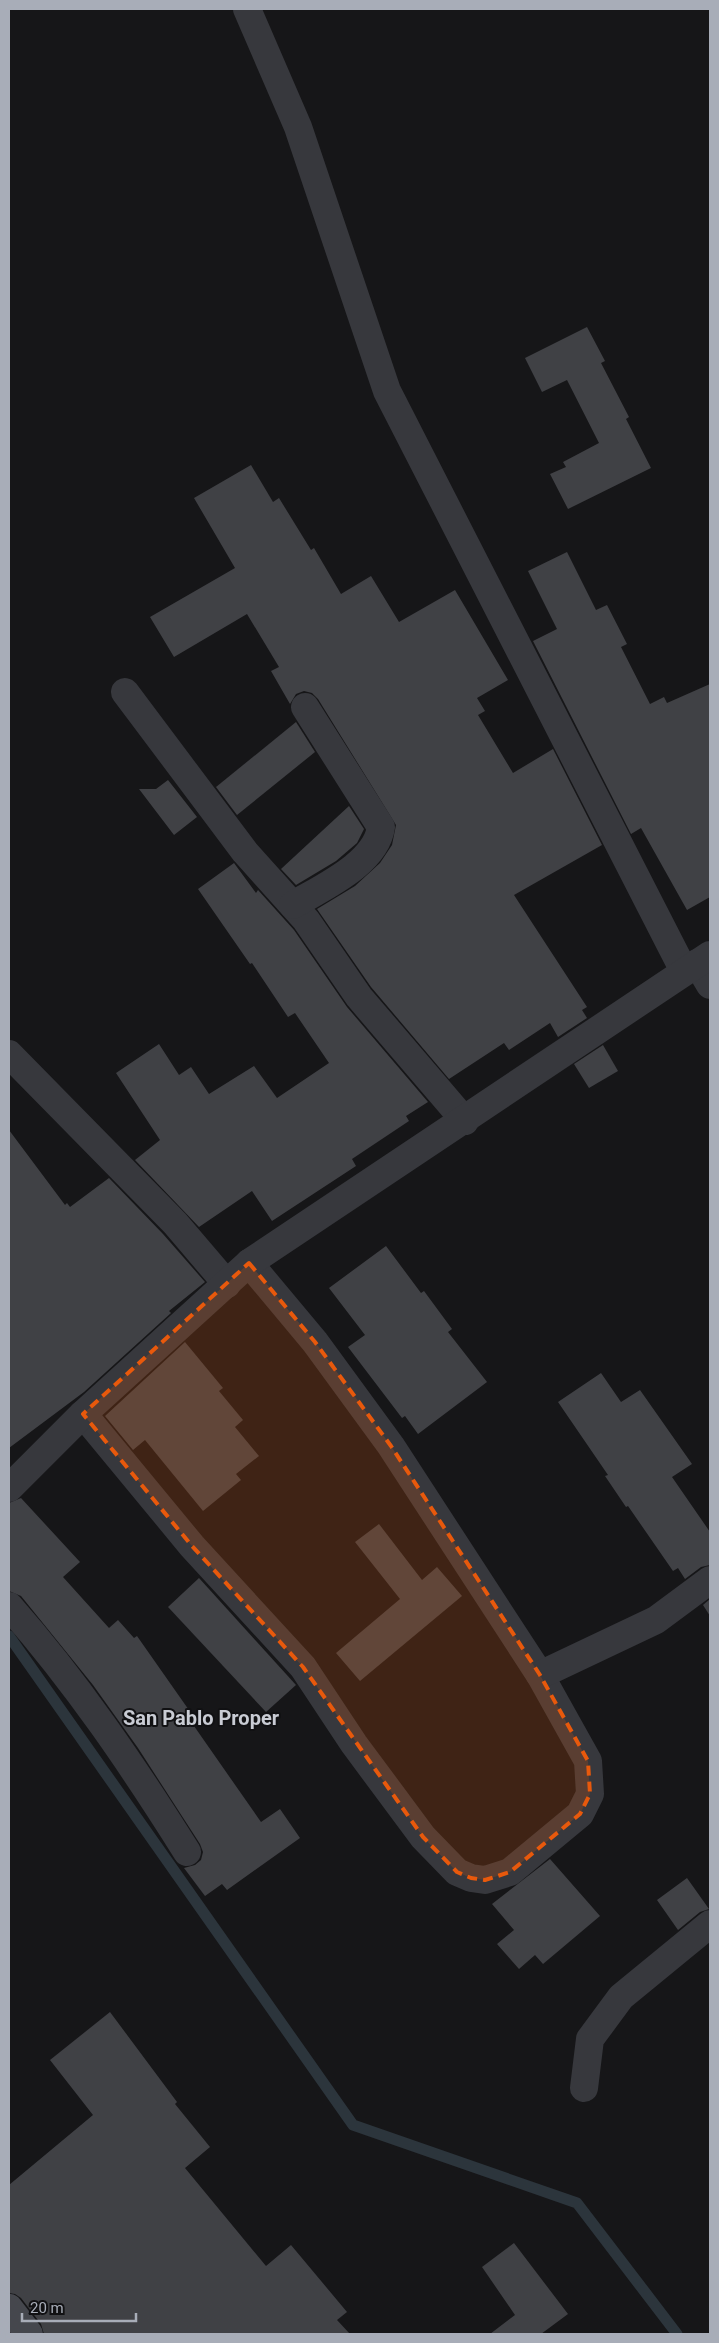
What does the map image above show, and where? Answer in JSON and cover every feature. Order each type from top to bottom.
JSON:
[{"type":"street","points":[[9,1488],[83,1414],[249,1263],[700,969],[387,391],[298,127],[247,9]]},
{"type":"street","points":[[125,692],[245,852],[306,920],[359,997],[465,1121]]},
{"type":"street","points":[[293,905],[356,866],[376,842],[381,827],[305,707]]},
{"type":"street","points":[[9,1054],[174,1223],[227,1284]]},
{"type":"street","points":[[83,1414],[192,1546],[303,1668],[354,1744],[423,1837],[457,1872],[471,1878],[485,1880],[510,1872],[580,1814],[590,1794],[588,1761],[540,1675],[391,1446],[315,1342],[249,1263]]},
{"type":"street","points":[[540,1675],[656,1620],[710,1580]]},
{"type":"street","points":[[9,1606],[45,1647],[131,1764],[187,1852]]},
{"type":"street","points":[[584,2088],[590,2040],[621,1997],[710,1924]]},
{"type":"street","points":[[9,2308],[29,2334]]},
{"type":"highlighted area","points":[[249,1263],[315,1342],[391,1446],[540,1675],[588,1761],[590,1794],[580,1814],[510,1872],[485,1880],[471,1878],[457,1872],[423,1837],[303,1667],[192,1546],[83,1414]]},
{"type":"building","points":[[587,327],[605,361],[601,363],[629,417],[626,419],[651,468],[568,509],[550,474],[566,467],[563,462],[599,443],[567,380],[542,392],[525,358]]},
{"type":"building","points":[[251,465],[273,502],[279,498],[311,550],[314,548],[341,594],[371,576],[399,622],[455,590],[508,680],[477,698],[485,711],[478,715],[513,773],[553,749],[602,845],[514,895],[587,1007],[582,1010],[587,1018],[558,1037],[550,1023],[509,1050],[504,1043],[449,1079],[371,987],[317,909],[355,886],[380,863],[392,845],[396,825],[318,699],[312,693],[304,691],[296,694],[290,704],[271,671],[279,667],[247,614],[174,657],[150,617],[235,568],[194,498]]},
{"type":"building","points":[[567,552],[596,610],[607,605],[627,644],[621,647],[650,704],[664,697],[667,703],[710,684],[710,897],[687,910],[641,828],[631,834],[533,641],[557,629],[528,571]]},
{"type":"building","points":[[296,722],[315,752],[237,815],[216,787]]},
{"type":"building","points":[[168,780],[197,817],[174,835],[139,789],[156,789]]},
{"type":"building","points":[[349,806],[364,829],[357,843],[336,861],[296,885],[281,869]]},
{"type":"building","points":[[234,863],[256,893],[258,890],[294,930],[347,1007],[428,1102],[406,1116],[409,1121],[352,1159],[356,1166],[272,1221],[252,1191],[199,1227],[135,1160],[160,1140],[116,1073],[159,1044],[179,1075],[191,1067],[209,1094],[254,1066],[277,1098],[329,1063],[295,1013],[288,1017],[252,963],[250,964],[198,889]]},
{"type":"building","points":[[603,1045],[618,1071],[589,1088],[574,1064]]},
{"type":"building","points":[[9,1130],[65,1205],[67,1203],[70,1207],[109,1178],[163,1234],[205,1282],[169,1311],[171,1313],[84,1392],[9,1448]]},
{"type":"building","points":[[386,1246],[421,1293],[424,1291],[452,1329],[448,1332],[487,1382],[418,1434],[405,1416],[402,1418],[348,1347],[365,1335],[329,1288]]},
{"type":"building","points":[[185,1342],[223,1388],[219,1391],[243,1420],[235,1427],[259,1456],[236,1474],[241,1480],[203,1511],[145,1440],[133,1450],[105,1416]]},
{"type":"building","points":[[601,1373],[621,1402],[640,1390],[692,1464],[672,1477],[710,1532],[710,1565],[701,1567],[685,1579],[678,1568],[673,1571],[628,1506],[626,1507],[605,1476],[608,1475],[558,1402]]},
{"type":"building","points":[[21,1498],[80,1562],[63,1577],[109,1628],[118,1620],[134,1638],[137,1636],[198,1723],[194,1726],[261,1822],[280,1809],[300,1838],[227,1890],[222,1884],[205,1896],[184,1868],[195,1865],[201,1860],[203,1852],[200,1844],[138,1748],[93,1685],[21,1596],[9,1591],[9,1503]]},
{"type":"building","points":[[379,1524],[422,1580],[437,1567],[462,1596],[360,1681],[336,1653],[400,1599],[355,1542]]},
{"type":"building","points":[[199,1578],[296,1685],[266,1712],[168,1607]]},
{"type":"building","points":[[710,1599],[710,1616],[703,1605]]},
{"type":"building","points":[[550,1859],[600,1916],[543,1964],[535,1955],[519,1969],[497,1944],[514,1930],[492,1904]]},
{"type":"building","points":[[687,1878],[709,1909],[700,1912],[678,1930],[657,1900]]},
{"type":"building","points":[[110,2012],[177,2102],[175,2104],[210,2147],[185,2168],[266,2266],[291,2245],[347,2312],[337,2320],[350,2334],[44,2334],[41,2324],[21,2298],[9,2293],[9,2185],[93,2115],[50,2060]]},
{"type":"building","points":[[514,2243],[568,2314],[541,2334],[490,2334],[515,2315],[482,2267]]},
{"type":"waterway","points":[[9,1636],[353,2125],[577,2203],[677,2334]]},
{"type":"district","name":"San Pablo Proper","points":[[201,1718]]}]
